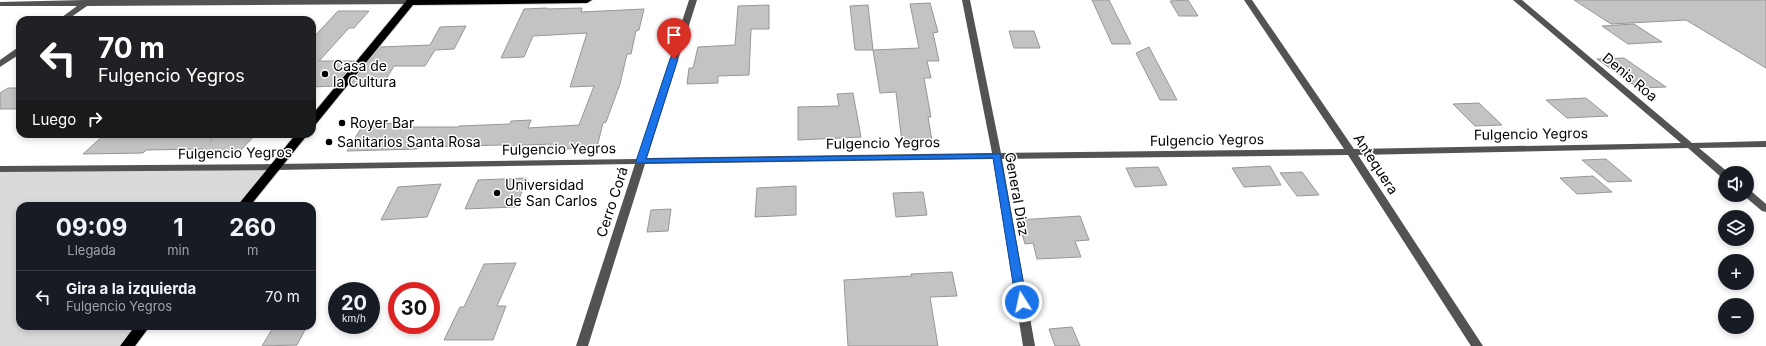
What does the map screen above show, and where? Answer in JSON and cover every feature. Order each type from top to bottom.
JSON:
[{"type":"highway","points":[[316,117],[410,2],[587,0]]},
{"type":"highway","points":[[246,202],[299,138]]},
{"type":"highway","points":[[127,346],[140,330]]},
{"type":"street","name":"Cerro Corá","points":[[582,346],[640,161],[693,0]]},
{"type":"street","name":"General Diaz","points":[[966,0],[997,156],[1029,346]]},
{"type":"street","name":"Antequera","points":[[1248,0],[1477,346]]},
{"type":"street","name":"Denis Roa","points":[[1517,0],[1718,169]]},
{"type":"street","points":[[68,16],[89,1]]},
{"type":"street","points":[[0,4],[89,1],[410,2]]},
{"type":"street","points":[[0,64],[16,53]]},
{"type":"street","name":"Fulgencio Yegros","points":[[0,169],[275,167],[1350,152],[1688,144],[1766,144]]},
{"type":"street","points":[[1754,199],[1766,209]]},
{"type":"shaded area","points":[[269,169],[241,202],[16,202],[16,330],[136,330],[122,346],[0,346],[0,171]]},
{"type":"building","points":[[1092,0],[1109,0],[1131,44],[1112,44]]},
{"type":"building","points":[[1188,0],[1198,16],[1179,16],[1170,1]]},
{"type":"building","points":[[1574,0],[1766,0],[1766,68],[1686,20],[1611,24]]},
{"type":"building","points":[[930,3],[938,32],[933,33],[939,61],[927,61],[931,78],[924,78],[931,117],[928,117],[932,141],[902,143],[896,92],[880,93],[873,50],[919,48],[910,4]]},
{"type":"building","points":[[769,5],[769,29],[751,29],[749,75],[718,76],[718,83],[687,84],[689,68],[693,68],[698,47],[735,45],[738,6]]},
{"type":"building","points":[[868,5],[873,50],[855,50],[850,6]]},
{"type":"building","points":[[582,8],[581,12],[644,9],[639,30],[636,31],[631,54],[627,54],[620,84],[606,122],[603,123],[597,147],[549,150],[551,144],[418,147],[417,149],[347,151],[363,125],[397,123],[395,127],[458,127],[510,124],[511,121],[531,120],[528,128],[579,125],[594,86],[570,87],[587,33],[533,36],[524,57],[501,58],[524,9]]},
{"type":"building","points":[[338,11],[369,11],[354,28],[349,28],[319,61],[355,61],[334,86],[316,87],[316,35]]},
{"type":"building","points":[[1634,24],[1662,42],[1628,44],[1602,26]]},
{"type":"building","points":[[466,26],[454,49],[435,50],[425,66],[394,66],[383,84],[349,86],[380,47],[430,45],[440,27]]},
{"type":"building","points":[[1009,31],[1034,31],[1040,48],[1014,48]]},
{"type":"building","points":[[1149,47],[1177,100],[1160,100],[1136,53]]},
{"type":"building","points":[[1624,58],[1666,87],[1638,88],[1597,59]]},
{"type":"building","points":[[8,88],[16,88],[16,109],[0,109],[0,93]]},
{"type":"building","points":[[853,93],[861,137],[798,140],[798,107],[839,106],[837,94]]},
{"type":"building","points":[[1586,98],[1608,116],[1567,118],[1546,100]]},
{"type":"building","points":[[1479,103],[1502,125],[1475,126],[1453,104]]},
{"type":"building","points":[[101,138],[211,138],[211,141],[214,138],[252,138],[240,151],[200,152],[203,149],[146,150],[143,153],[83,154]]},
{"type":"building","points":[[1606,159],[1632,181],[1608,182],[1582,160]]},
{"type":"building","points":[[1270,166],[1281,185],[1244,187],[1232,168]]},
{"type":"building","points":[[1158,167],[1167,185],[1135,187],[1126,168]]},
{"type":"building","points":[[1302,172],[1319,195],[1297,196],[1280,173]]},
{"type":"building","points":[[1593,176],[1612,192],[1577,194],[1560,178]]},
{"type":"building","name":"Universidad de San Carlos","points":[[527,178],[516,207],[465,209],[478,180]]},
{"type":"building","points":[[441,184],[427,217],[381,220],[398,187]]},
{"type":"building","points":[[796,186],[796,215],[755,217],[757,188]]},
{"type":"building","points":[[923,192],[927,215],[896,217],[893,193]]},
{"type":"building","points":[[671,209],[668,231],[647,232],[651,210]]},
{"type":"building","points":[[1080,216],[1089,240],[1075,241],[1081,257],[1037,259],[1033,243],[1025,244],[1018,220]]},
{"type":"building","points":[[516,263],[497,306],[506,306],[493,340],[444,340],[460,307],[464,307],[484,264]]},
{"type":"building","points":[[952,272],[957,296],[930,297],[938,346],[848,346],[844,280]]},
{"type":"building","points":[[1072,327],[1080,346],[1055,346],[1049,329]]},
{"type":"building","points":[[272,330],[305,330],[297,345],[262,346]]},
{"type":"place","name":"Casa de la Cultura","points":[[325,74]]},
{"type":"place","name":"Royer Bar","points":[[342,123]]},
{"type":"place","name":"Sanitarios Santa Rosa","points":[[329,142]]},
{"type":"place","name":"Universidad de San Carlos","points":[[497,193]]},
{"type":"route","points":[[674,59],[640,161],[997,156],[1022,302]]}]
